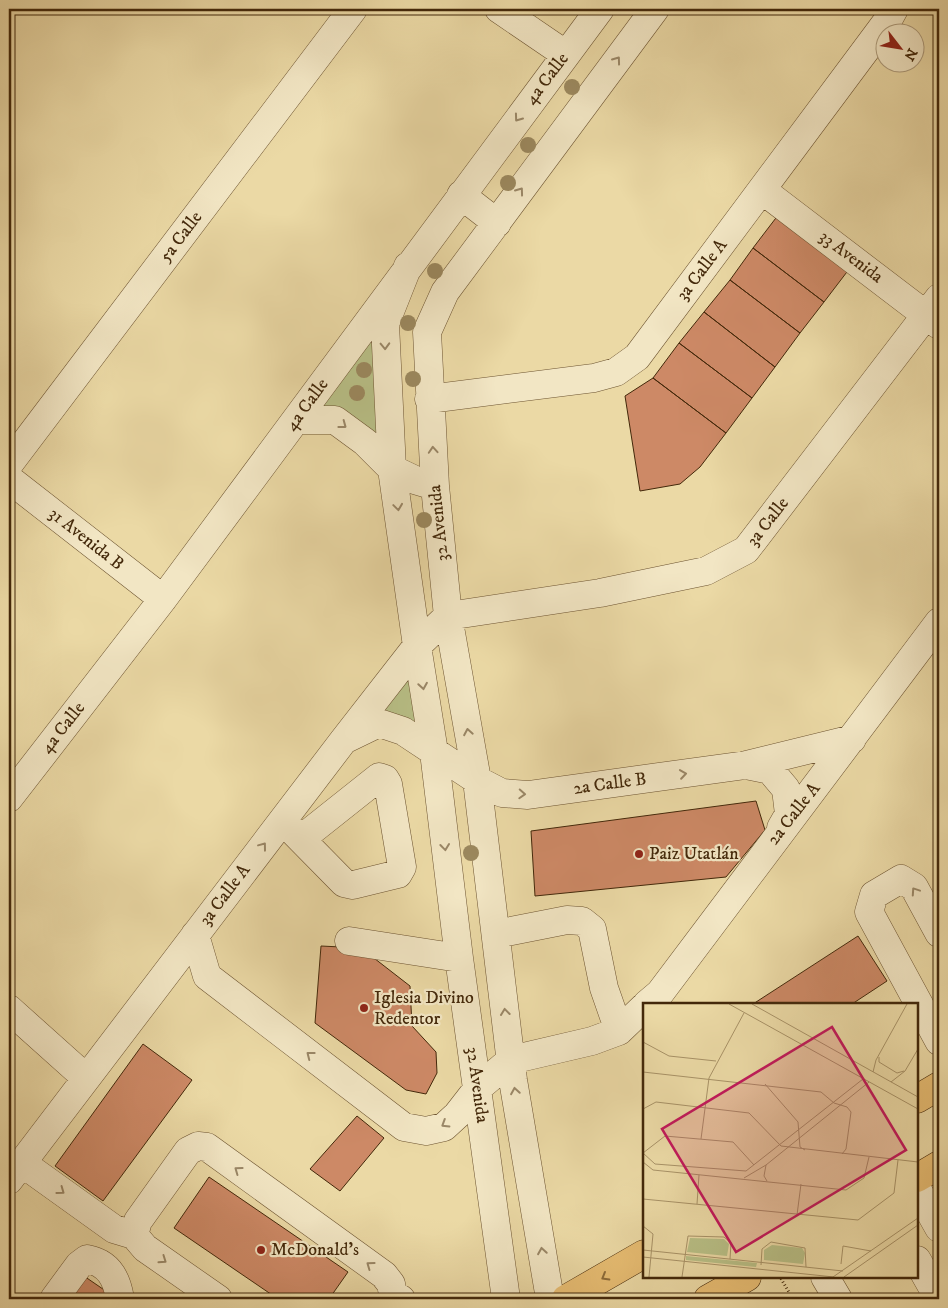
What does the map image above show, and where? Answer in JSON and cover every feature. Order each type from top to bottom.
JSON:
[{"type":"highway","points":[[918,1098],[939,1086]]},
{"type":"highway","points":[[918,1177],[939,1165]]},
{"type":"highway","points":[[566,1299],[637,1258]]},
{"type":"highway","points":[[708,1299],[745,1278]]},
{"type":"street","name":"5a Calle","points":[[9,464],[353,9]]},
{"type":"street","points":[[499,9],[565,54]]},
{"type":"street","name":"4a Calle","points":[[9,798],[163,599],[600,9]]},
{"type":"street","points":[[461,195],[497,223],[655,9]]},
{"type":"street","name":"3a Calle A","points":[[429,399],[594,378],[616,372],[637,356],[888,20],[894,9]]},
{"type":"street","name":"33 Avenida","points":[[762,190],[935,312]]},
{"type":"street","name":"32 Avenida","points":[[497,223],[445,292],[427,332],[429,399],[435,486],[448,616],[477,780],[511,1060],[550,1299]]},
{"type":"street","name":"32 Avenida","points":[[408,266],[385,324],[392,469],[416,646],[434,752],[459,958],[506,1299]]},
{"type":"street","name":"3a Calle","points":[[448,616],[600,593],[706,571],[746,550],[935,312]]},
{"type":"street","points":[[296,420],[335,420],[365,442],[392,469],[414,480],[435,486]]},
{"type":"street","name":"31 Avenida B","points":[[9,479],[163,599]]},
{"type":"street","name":"3a Calle A","points":[[15,1171],[195,935],[292,830],[343,741],[416,646],[448,616]]},
{"type":"street","name":"2a Calle A","points":[[649,1003],[660,993],[939,622]]},
{"type":"street","points":[[343,741],[379,723],[404,731],[477,780]]},
{"type":"street","name":"2a Calle B","points":[[477,780],[502,793],[528,795],[746,765],[852,739]]},
{"type":"street","name":"2a Calle B","points":[[746,765],[770,770],[786,789],[789,814],[777,835]]},
{"type":"street","points":[[939,933],[914,887],[909,882],[901,879],[874,894],[869,912],[939,1041]]},
{"type":"street","points":[[496,934],[568,920],[582,921],[592,929],[604,988],[619,1031]]},
{"type":"street","points":[[195,935],[207,976],[404,1127],[426,1131],[444,1127],[457,1115],[478,1088],[511,1060],[592,1041],[619,1031],[643,1008]]},
{"type":"street","points":[[349,941],[459,958]]},
{"type":"street","points":[[159,982],[207,976]]},
{"type":"street","points":[[9,1009],[86,1078]]},
{"type":"street","points":[[134,1235],[138,1221],[188,1151],[198,1146],[207,1147],[384,1276],[391,1284],[394,1297]]},
{"type":"street","points":[[15,1171],[114,1229],[134,1235],[145,1248],[218,1299]]},
{"type":"street","points":[[918,1191],[939,1228]]},
{"type":"street","points":[[637,1258],[643,1241]]},
{"type":"street","points":[[54,1299],[79,1265],[87,1260],[97,1261],[112,1273],[118,1283],[120,1299]]},
{"type":"street","points":[[918,1262],[939,1299]]},
{"type":"street","points":[[826,1278],[838,1299]]},
{"type":"path","points":[[780,1299],[790,1294],[781,1278]]},
{"type":"green space","points":[[378,324],[380,442],[315,409]]},
{"type":"green space","points":[[413,658],[427,737],[378,716]]},
{"type":"building","points":[[782,210],[853,264],[824,302],[753,248]]},
{"type":"building","points":[[753,248],[824,302],[800,333],[730,280]]},
{"type":"building","points":[[730,280],[800,333],[775,367],[704,312]]},
{"type":"building","points":[[704,312],[775,367],[752,398],[679,343]]},
{"type":"building","points":[[679,343],[752,398],[726,433],[653,378]]},
{"type":"building","points":[[653,378],[726,433],[700,467],[680,484],[640,491],[625,396]]},
{"type":"building","name":"Paiz Utatlán","points":[[756,801],[765,830],[726,877],[535,896],[531,831]]},
{"type":"building","points":[[858,936],[887,981],[854,1003],[755,1003]]},
{"type":"building","name":"Iglesia Divino Redentor","points":[[321,946],[361,948],[410,986],[412,1026],[436,1052],[437,1073],[426,1094],[406,1090],[315,1023]]},
{"type":"building","points":[[143,1044],[192,1080],[103,1201],[55,1166]]},
{"type":"building","points":[[357,1116],[384,1138],[340,1191],[310,1169]]},
{"type":"building","name":"McDonald's","points":[[209,1177],[348,1272],[329,1299],[278,1299],[174,1228]]},
{"type":"building","points":[[81,1274],[116,1298],[63,1299]]},
{"type":"place","name":"Paiz Utatlán","points":[[639,854]]},
{"type":"place","name":"Iglesia Divino Redentor","points":[[364,1008]]},
{"type":"place","name":"McDonald's","points":[[261,1250]]}]
